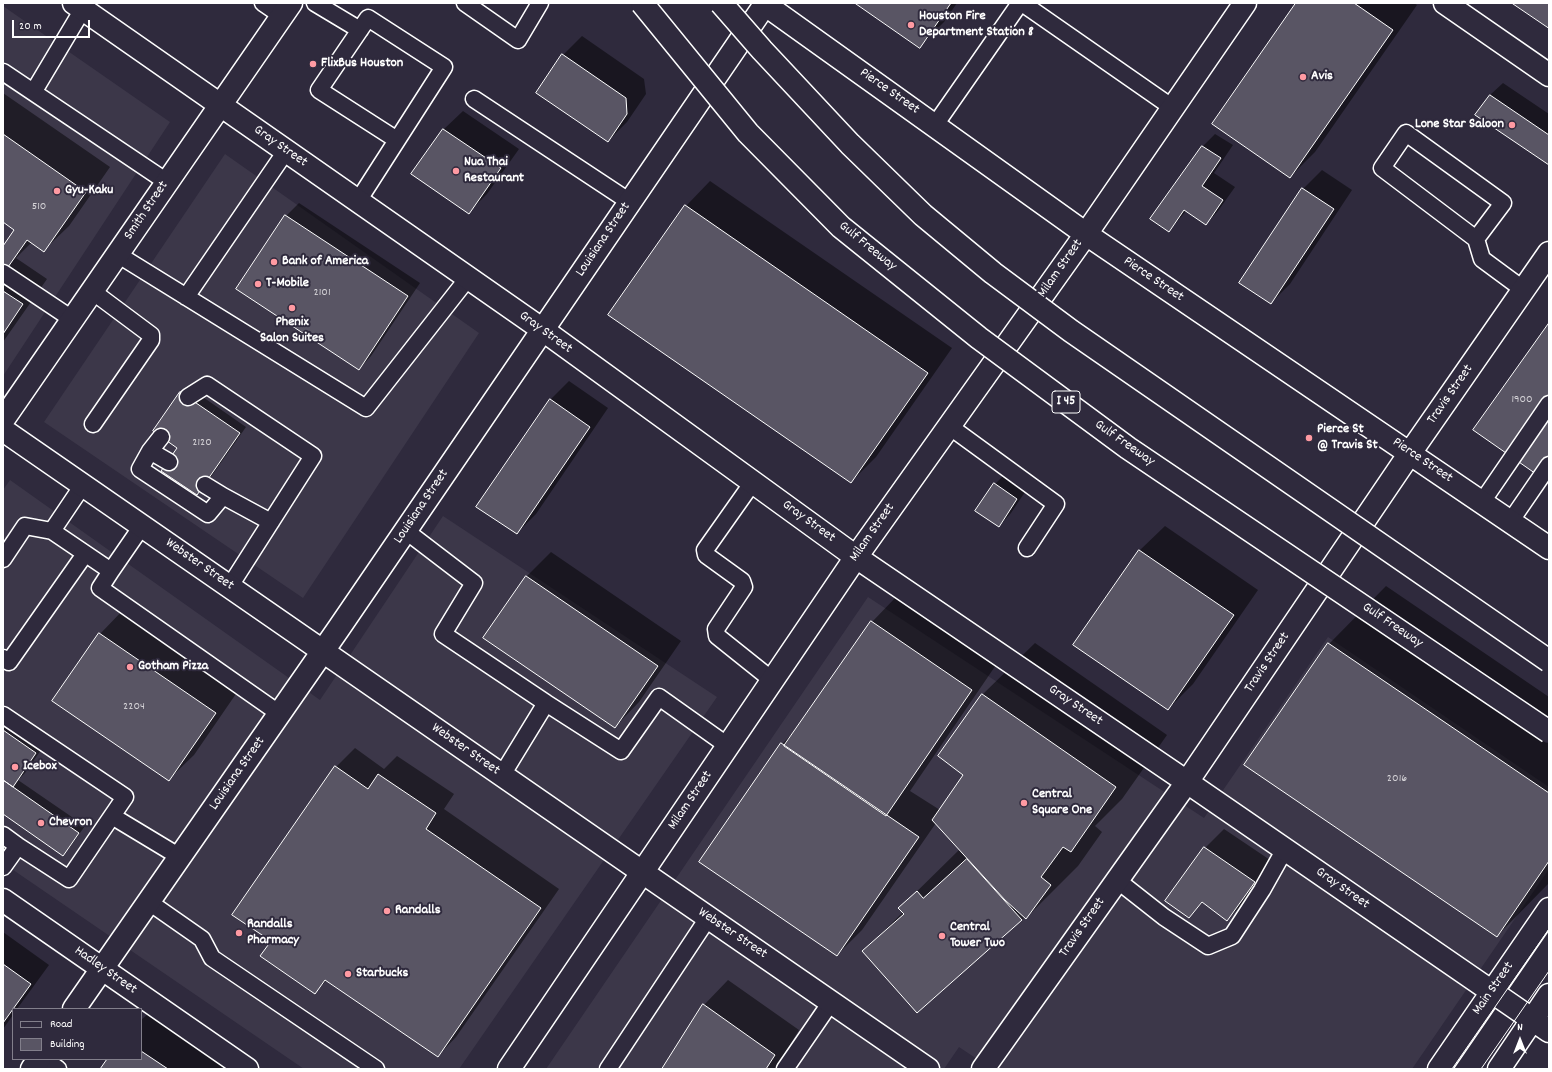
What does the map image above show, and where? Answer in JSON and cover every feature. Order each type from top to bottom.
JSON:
[{"type":"main road","name":"Gulf Freeway","points":[[642,3],[748,133],[841,227],[979,338],[1128,448],[1549,732]]},
{"type":"main road","points":[[722,3],[762,50],[850,144],[923,215],[993,273],[1071,331],[1549,661]]},
{"type":"main road","name":"Pierce Street","points":[[765,3],[1086,234],[1549,548]]},
{"type":"main road","name":"Louisiana Street","points":[[75,1008],[324,651],[765,3]]},
{"type":"main road","name":"Milam Street","points":[[509,1069],[856,557],[1086,234],[1245,3]]},
{"type":"main road","points":[[1445,3],[1549,75]]},
{"type":"main road","name":"Gray Street","points":[[79,6],[543,330],[856,557],[1541,1025]]},
{"type":"main road","name":"Smith Street","points":[[3,420],[286,9]]},
{"type":"main road","name":"Travis Street","points":[[983,1069],[1187,782],[1410,453],[1549,253]]},
{"type":"main road","name":"Webster Street","points":[[3,430],[324,651],[642,873],[928,1069]]},
{"type":"main road","name":"Hadley Street","points":[[3,900],[247,1069]]},
{"type":"main road","name":"Main Street","points":[[1439,1069],[1549,910]]},
{"type":"main road","points":[[1499,1069],[1541,1025],[1549,995]]},
{"type":"main road","points":[[32,1069],[38,1060]]},
{"type":"lane","points":[[263,3],[286,9]]},
{"type":"lane","points":[[315,3],[360,30]]},
{"type":"lane","points":[[465,3],[518,40],[540,3]]},
{"type":"lane","points":[[935,125],[1021,3],[1173,108]]},
{"type":"lane","points":[[34,91],[79,6]]},
{"type":"lane","points":[[358,201],[444,67],[368,18],[319,90],[397,140]]},
{"type":"lane","points":[[3,72],[34,91],[167,182]]},
{"type":"lane","points":[[474,99],[630,202]]},
{"type":"lane","points":[[1476,239],[1503,203],[1406,133],[1382,168],[1476,239],[1482,258],[1524,290]]},
{"type":"lane","points":[[186,297],[286,151]]},
{"type":"lane","points":[[117,254],[366,408],[468,278]]},
{"type":"lane","points":[[3,273],[72,319]]},
{"type":"lane","points":[[92,291],[151,335],[151,340],[93,424]]},
{"type":"lane","points":[[188,398],[206,385],[313,456],[230,586]]},
{"type":"lane","points":[[1482,502],[1549,404]]},
{"type":"lane","points":[[949,426],[1056,504],[1027,548]]},
{"type":"lane","points":[[161,437],[150,451],[140,469],[208,514],[223,496]]},
{"type":"lane","points":[[150,451],[168,462]]},
{"type":"lane","points":[[1510,522],[1549,465]]},
{"type":"lane","points":[[753,482],[705,550],[706,555],[742,581],[744,587],[716,629],[717,636],[772,680]]},
{"type":"lane","points":[[205,485],[271,522]]},
{"type":"lane","points":[[52,531],[83,486]]},
{"type":"lane","points":[[3,558],[25,526],[52,531],[110,571]]},
{"type":"lane","points":[[142,526],[110,571],[100,588],[280,714]]},
{"type":"lane","points":[[406,531],[474,583],[443,634],[546,703],[621,751],[659,697],[728,746]]},
{"type":"lane","points":[[3,658],[9,662],[85,554]]},
{"type":"lane","points":[[502,775],[546,703]]},
{"type":"lane","points":[[3,715],[125,797],[69,879],[3,835]]},
{"type":"lane","points":[[112,816],[180,857]]},
{"type":"lane","points":[[3,867],[18,846]]},
{"type":"lane","points":[[1117,880],[1164,917],[1208,946],[1232,936],[1262,890],[1285,849]]},
{"type":"lane","points":[[148,902],[202,939],[212,958],[376,1069]]},
{"type":"lane","points":[[608,1069],[708,918]]},
{"type":"lane","points":[[785,1069],[831,1002]]},
{"type":"lane","points":[[45,1060],[58,1069]]},
{"type":"shaded area","points":[[3,6],[170,122],[3,376]]},
{"type":"shaded area","points":[[225,154],[479,333],[303,598],[44,422]]},
{"type":"shaded area","points":[[10,480],[320,700],[443,516],[717,697],[459,1069],[304,1069],[3,863],[3,490]]},
{"type":"shaded area","points":[[868,597],[1204,818],[1328,637],[1549,787],[1549,869],[1412,1069],[992,1069],[959,1047],[944,1069],[546,1069]]},
{"type":"building","name":"Houston Fire Department Station 8","points":[[855,3],[951,3],[920,48]]},
{"type":"building","name":"Avis","points":[[1296,3],[1354,3],[1393,30],[1290,178],[1212,124]]},
{"type":"building","points":[[1512,3],[1549,3],[1549,28]]},
{"type":"building","points":[[562,54],[626,98],[627,114],[608,142],[536,93]]},
{"type":"building","name":"Lone Star Saloon","points":[[1490,95],[1549,135],[1549,165],[1475,115]]},
{"type":"building","name":"Nua Thai Restaurant","points":[[443,129],[501,168],[469,214],[411,174]]},
{"type":"building","points":[[3,134],[86,192],[44,252],[27,240],[8,267],[3,264],[3,246],[14,230],[3,222]]},
{"type":"building","points":[[1202,146],[1221,158],[1202,186],[1223,200],[1206,225],[1184,210],[1169,232],[1150,219]]},
{"type":"building","points":[[1302,188],[1334,209],[1271,304],[1239,283]]},
{"type":"building","points":[[685,205],[928,373],[851,483],[608,315]]},
{"type":"building","points":[[285,215],[408,296],[359,370],[236,289]]},
{"type":"building","points":[[3,291],[23,304],[3,334]]},
{"type":"building","points":[[1549,323],[1549,483],[1473,430]]},
{"type":"building","points":[[180,392],[240,433],[197,495],[161,471],[177,448],[153,431]]},
{"type":"building","points":[[550,399],[590,427],[517,534],[476,507]]},
{"type":"building","points":[[994,483],[1017,499],[999,527],[975,511]]},
{"type":"building","points":[[1139,550],[1234,615],[1168,710],[1073,645]]},
{"type":"building","points":[[526,576],[658,666],[615,728],[483,638]]},
{"type":"building","points":[[871,621],[972,690],[886,816],[784,746]]},
{"type":"building","points":[[99,633],[216,713],[169,781],[52,701]]},
{"type":"building","points":[[1328,643],[1549,793],[1549,861],[1497,937],[1244,765]]},
{"type":"building","name":"Central Square One","points":[[982,694],[1116,787],[1071,852],[1063,847],[1041,877],[1051,885],[1026,919],[1005,900],[932,820],[963,775],[938,756]]},
{"type":"building","name":"Icebox","points":[[3,730],[36,753],[13,787],[3,780]]},
{"type":"building","points":[[781,743],[919,837],[837,956],[699,862]]},
{"type":"building","name":"Randalls","points":[[335,766],[368,789],[378,774],[436,813],[426,829],[541,908],[438,1057],[325,980],[315,994],[260,956],[271,941],[232,915]]},
{"type":"building","name":"Chevron","points":[[3,780],[79,833],[63,856],[3,814]]},
{"type":"building","points":[[1204,847],[1255,882],[1227,921],[1202,902],[1189,918],[1165,901]]},
{"type":"building","name":"Central Tower Two","points":[[967,859],[1022,920],[917,1013],[862,951],[904,914],[898,908],[917,891],[923,898]]},
{"type":"building","points":[[3,964],[31,984],[14,1008],[12,1008],[12,1010],[3,1023]]},
{"type":"building","points":[[703,1004],[775,1055],[766,1069],[662,1069]]},
{"type":"building","points":[[142,1052],[168,1069],[100,1069],[106,1060],[142,1060]]},
{"type":"tram line","points":[[1452,1069],[1549,929]]},
{"type":"tram line","points":[[1481,1069],[1549,971]]},
{"type":"place","name":"Houston Fire Department Station 8","points":[[911,25]]},
{"type":"place","name":"FlixBus Houston","points":[[313,64]]},
{"type":"place","name":"Avis","points":[[1303,77]]},
{"type":"place","name":"Lone Star Saloon","points":[[1512,125]]},
{"type":"place","name":"Nua Thai Restaurant","points":[[456,171]]},
{"type":"place","name":"Gyu-Kaku","points":[[57,191]]},
{"type":"place","name":"Bank of America","points":[[274,262]]},
{"type":"place","name":"T-Mobile","points":[[258,284]]},
{"type":"place","name":"Phenix Salon Suites","points":[[292,308]]},
{"type":"place","name":"Pierce St @ Travis St","points":[[1309,438]]},
{"type":"place","name":"Gotham Pizza","points":[[130,667]]},
{"type":"place","name":"Icebox","points":[[15,767]]},
{"type":"place","name":"Central Square One","points":[[1024,803]]},
{"type":"place","name":"Chevron","points":[[41,823]]},
{"type":"place","name":"Randalls","points":[[387,911]]},
{"type":"place","name":"Randalls Pharmacy","points":[[239,933]]},
{"type":"place","name":"Central Tower Two","points":[[942,936]]},
{"type":"place","name":"Starbucks","points":[[348,974]]}]
